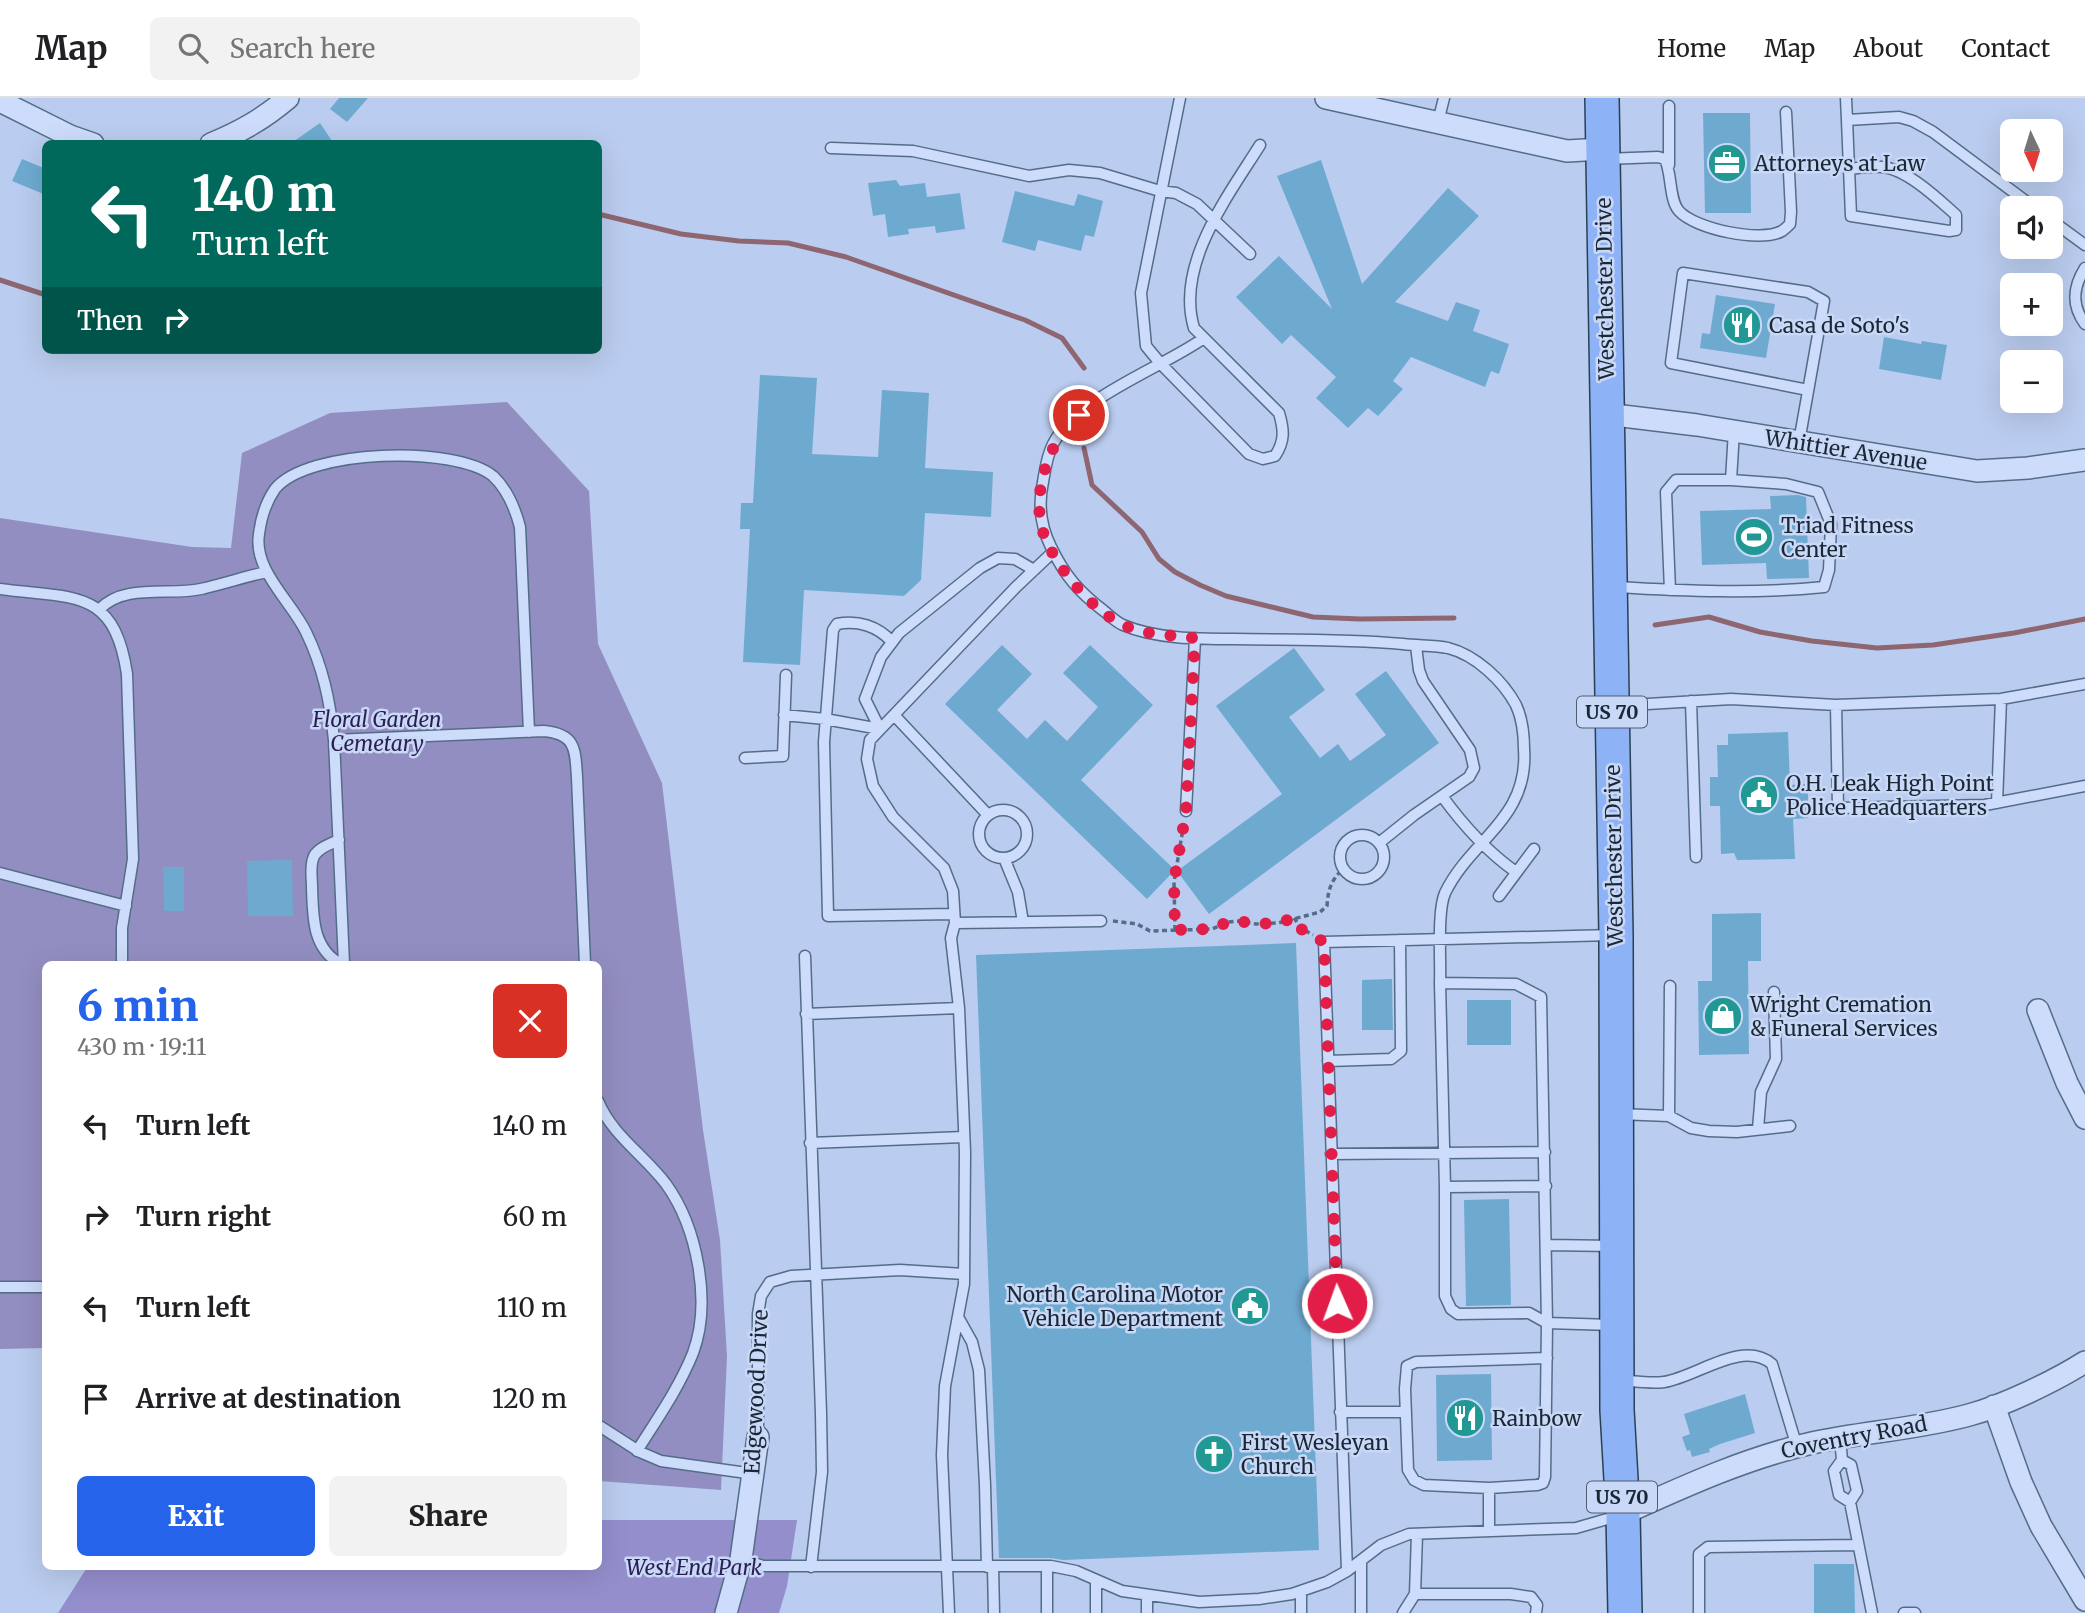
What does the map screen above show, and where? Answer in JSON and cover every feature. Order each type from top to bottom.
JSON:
[{"type":"main road","name":"Westchester Drive","points":[[1602,98],[1616,935],[1617,1380],[1625,1613]]},
{"type":"street","points":[[221,140],[244,131],[288,98]]},
{"type":"street","points":[[1326,98],[1567,151],[1603,154]]},
{"type":"street","points":[[10,102],[82,140]]},
{"type":"street","name":"Whittier Avenue","points":[[1606,414],[1734,431],[1978,471],[2028,468],[2085,460]]},
{"type":"street","points":[[2038,1010],[2067,1083],[2085,1118]]},
{"type":"street","name":"Coventry Road","points":[[1623,1514],[1727,1468],[1797,1447],[1841,1449],[1969,1415],[2049,1382],[2085,1362]]},
{"type":"street","points":[[1994,1406],[2021,1482],[2041,1525],[2085,1600]]},
{"type":"street","name":"Edgewood Drive","points":[[726,1613],[741,1559],[758,1437]]},
{"type":"lane","points":[[1180,98],[1141,293],[1146,346],[1249,454],[1263,459],[1275,456],[1282,446],[1284,430],[1279,413],[1194,328],[1189,311],[1201,248],[1215,219],[1260,145]]},
{"type":"lane","points":[[1438,122],[1444,98]]},
{"type":"lane","points":[[1846,98],[1847,120],[1849,169],[1851,216],[1956,230],[1956,215],[1932,193],[1892,169],[1849,169]]},
{"type":"lane","points":[[1669,106],[1669,168],[1677,209],[1688,219],[1727,233],[1762,235],[1781,232],[1790,224],[1786,112]]},
{"type":"lane","points":[[1847,120],[1899,117],[1913,121],[1933,132],[2019,196]]},
{"type":"lane","points":[[831,148],[914,150],[1029,176],[1069,170],[1100,173],[1160,191],[1176,193],[1197,204],[1250,254]]},
{"type":"lane","points":[[1603,154],[1658,157],[1665,159],[1669,168]]},
{"type":"lane","points":[[2063,229],[2085,245]]},
{"type":"lane","points":[[2085,268],[2077,281],[2074,300],[2085,324]]},
{"type":"lane","points":[[1799,442],[1824,301],[1808,292],[1683,273],[1671,363],[1808,390]]},
{"type":"lane","points":[[1204,338],[1184,353],[1160,363],[1091,405],[1066,425],[1053,444],[1040,496],[1042,531],[1063,572],[1086,597],[1121,624],[1153,633],[1195,638],[1362,641],[1450,648],[1472,659],[1494,675],[1517,707],[1524,734],[1525,766],[1521,786],[1506,816],[1463,864],[1444,894],[1442,904],[1440,983],[1446,1187],[1445,1296],[1451,1309],[1458,1314],[1529,1313],[1547,1323],[1617,1326]]},
{"type":"lane","points":[[1731,480],[1734,431]]},
{"type":"lane","points":[[343,961],[331,705],[323,673],[305,630],[266,572],[259,556],[258,536],[264,509],[276,488],[297,472],[321,464],[363,457],[443,457],[477,466],[493,476],[514,505],[520,527],[529,732]]},
{"type":"lane","points":[[1609,587],[1670,590],[1780,592],[1824,587],[1829,570],[1831,524],[1818,492],[1786,484],[1676,480],[1666,492],[1670,590]]},
{"type":"lane","points":[[949,1613],[942,1455],[945,1386],[964,1274],[964,1138],[959,1008],[951,938],[955,919],[953,891],[944,868],[893,817],[873,786],[867,759],[870,740],[1053,552]]},
{"type":"lane","points":[[880,729],[865,699],[881,657],[899,633],[980,568],[998,558],[1015,559],[1034,570]]},
{"type":"lane","points":[[100,608],[108,600],[130,594],[200,590],[266,572]]},
{"type":"lane","points":[[0,589],[84,600],[100,608],[114,628],[123,649],[127,674],[133,859],[122,928],[122,961]]},
{"type":"lane","points":[[892,642],[869,625],[846,622],[837,624],[833,630],[824,742],[828,916],[1023,922],[1101,920]]},
{"type":"lane","points":[[1186,811],[1195,638]]},
{"type":"lane","points":[[1379,844],[1469,777],[1474,768],[1470,750],[1423,681],[1416,646]]},
{"type":"lane","points":[[745,758],[783,755],[786,675]]},
{"type":"lane","points":[[1611,706],[1731,699],[1836,705],[2001,699],[2085,684]]},
{"type":"lane","points":[[1997,803],[2001,699]]},
{"type":"lane","points":[[1691,701],[1696,857]]},
{"type":"lane","points":[[1836,705],[1838,808],[1997,803],[2085,786]]},
{"type":"lane","points":[[785,715],[880,729]]},
{"type":"lane","points":[[894,715],[988,815]]},
{"type":"lane","points":[[334,740],[529,732],[559,732],[569,740],[574,747],[585,961]]},
{"type":"lane","points":[[1442,796],[1464,825],[1499,860],[1516,872]]},
{"type":"lane","points":[[1004,810],[1012,812],[1023,822],[1026,830],[1024,845],[1019,852],[1004,858],[990,854],[980,842],[980,828],[988,815],[1004,810]]},
{"type":"lane","points":[[1367,836],[1379,844],[1383,863],[1374,874],[1361,879],[1343,869],[1340,855],[1342,848],[1352,837],[1367,836]]},
{"type":"lane","points":[[335,961],[330,959],[319,942],[314,927],[312,881],[313,859],[317,852],[339,840]]},
{"type":"lane","points":[[1499,896],[1534,849]]},
{"type":"lane","points":[[1004,858],[1018,892],[1023,922]]},
{"type":"lane","points":[[0,873],[126,906]]},
{"type":"lane","points":[[1347,1571],[1324,942],[1616,935]]},
{"type":"lane","points":[[1328,1061],[1391,1059],[1401,1051],[1400,940]]},
{"type":"lane","points":[[805,956],[821,1472],[811,1567]]},
{"type":"lane","points":[[1440,983],[1516,984],[1541,997],[1547,1323],[1547,1358],[1543,1483],[1489,1488],[1424,1485],[1414,1480],[1408,1470],[1407,1366],[1416,1362],[1547,1358]]},
{"type":"lane","points":[[1669,1116],[1670,986]]},
{"type":"lane","points":[[1758,1129],[1761,1092],[1776,1059],[1774,992]]},
{"type":"lane","points":[[806,1014],[959,1008]]},
{"type":"lane","points":[[602,1108],[615,1129],[666,1184],[682,1210],[692,1234],[700,1271],[700,1316],[694,1349],[684,1373],[637,1451]]},
{"type":"lane","points":[[1617,1114],[1669,1116],[1691,1128],[1709,1131],[1790,1126]]},
{"type":"lane","points":[[810,1143],[964,1138]]},
{"type":"lane","points":[[1331,1154],[1545,1152]]},
{"type":"lane","points":[[1446,1187],[1546,1186]]},
{"type":"lane","points":[[1546,1245],[1617,1246]]},
{"type":"lane","name":"Edgewood Drive","points":[[758,1437],[758,1314],[761,1297],[770,1282],[791,1276],[900,1270],[964,1274]]},
{"type":"lane","points":[[0,1287],[42,1287]]},
{"type":"lane","points":[[958,1317],[972,1342],[979,1370],[994,1613]]},
{"type":"lane","points":[[1617,1380],[1664,1382],[1739,1356],[1762,1356],[1772,1364],[1797,1447]]},
{"type":"lane","points":[[1340,1412],[1406,1412]]},
{"type":"lane","points":[[602,1428],[637,1451],[661,1461],[754,1474]]},
{"type":"lane","points":[[1841,1449],[1834,1471],[1839,1496],[1850,1502]]},
{"type":"lane","points":[[1841,1449],[1852,1465],[1857,1491],[1850,1502],[1871,1613]]},
{"type":"lane","points":[[1489,1488],[1489,1531]]},
{"type":"lane","points":[[741,1559],[763,1566],[1047,1566],[1076,1571],[1122,1591],[1199,1607],[1301,1591],[1327,1583],[1381,1545],[1409,1534],[1576,1528],[1623,1514]]},
{"type":"lane","points":[[1404,1613],[1415,1594],[1417,1534]]},
{"type":"lane","points":[[1699,1613],[1699,1554],[1708,1547],[1857,1545]]},
{"type":"lane","points":[[1360,1561],[1361,1613]]},
{"type":"lane","points":[[1047,1566],[1047,1613]]},
{"type":"lane","points":[[1096,1580],[1097,1613]]},
{"type":"lane","points":[[1301,1591],[1301,1613]]},
{"type":"lane","points":[[1415,1594],[1511,1594],[1531,1597],[1536,1605],[1536,1613]]},
{"type":"lane","points":[[1147,1595],[1147,1613]]},
{"type":"lane","points":[[1248,1599],[1248,1613]]},
{"type":"lane","points":[[1904,1613],[1915,1613]]},
{"type":"path","points":[[1175,930],[1174,882],[1186,811]]},
{"type":"path","points":[[1101,920],[1137,925],[1150,931],[1212,929],[1228,922],[1239,921],[1256,924],[1278,923],[1320,912],[1327,906],[1328,891],[1334,878],[1343,869]]},
{"type":"path","points":[[1294,918],[1301,929],[1324,942]]},
{"type":"green space","name":"Floral Garden Cemetary","points":[[507,402],[589,491],[598,644],[662,783],[703,1130],[720,1240],[727,1356],[721,1490],[602,1481],[602,961],[42,961],[42,1348],[0,1349],[0,518],[192,547],[231,548],[242,453],[330,413]]},
{"type":"green space","name":"West End Park","points":[[602,1520],[797,1520],[787,1586],[779,1613],[58,1613],[85,1570],[602,1570]]},
{"type":"building","points":[[339,98],[368,98],[347,122],[330,109]]},
{"type":"building","name":"Attorneys at Law","points":[[1703,113],[1750,113],[1751,213],[1705,213]]},
{"type":"building","points":[[320,123],[331,140],[296,140]]},
{"type":"building","points":[[22,159],[42,167],[42,193],[12,181]]},
{"type":"building","points":[[1321,160],[1362,284],[1448,188],[1479,216],[1395,302],[1448,321],[1456,302],[1480,310],[1473,331],[1509,344],[1499,374],[1491,371],[1485,387],[1411,357],[1393,381],[1403,389],[1378,416],[1368,408],[1348,428],[1316,398],[1336,377],[1291,335],[1282,344],[1236,297],[1279,256],[1332,309],[1277,176]]},
{"type":"building","points":[[896,180],[900,186],[925,183],[927,197],[960,193],[965,229],[936,233],[935,226],[908,229],[909,234],[888,237],[885,214],[873,216],[868,183]]},
{"type":"building","points":[[1015,191],[1074,206],[1078,194],[1103,201],[1094,237],[1085,235],[1081,251],[1038,240],[1035,251],[1002,242]]},
{"type":"building","name":"Casa de Soto's","points":[[1716,295],[1775,304],[1766,358],[1700,348],[1702,333],[1710,334]]},
{"type":"building","points":[[1884,337],[1921,344],[1922,341],[1947,345],[1941,380],[1879,369]]},
{"type":"building","points":[[760,375],[817,378],[812,454],[878,457],[882,390],[929,393],[925,468],[993,472],[991,517],[925,513],[921,580],[904,596],[804,590],[800,665],[743,662],[750,529],[740,529],[741,503],[753,503]]},
{"type":"building","name":"Triad Fitness Center","points":[[1770,496],[1806,497],[1809,578],[1767,579],[1766,563],[1702,565],[1700,511],[1771,509]]},
{"type":"building","points":[[1002,645],[1032,674],[997,710],[1027,739],[1045,720],[1067,741],[1098,707],[1063,673],[1090,645],[1153,705],[1081,780],[1175,870],[1147,899],[945,704]]},
{"type":"building","points":[[1294,648],[1325,690],[1289,717],[1320,758],[1338,744],[1350,761],[1386,735],[1355,694],[1386,671],[1439,743],[1209,914],[1177,871],[1282,794],[1216,706]]},
{"type":"building","name":"O.H. Leak High Point Police Headquarters","points":[[1788,732],[1790,785],[1808,784],[1808,818],[1793,819],[1795,859],[1737,860],[1734,853],[1721,854],[1720,806],[1710,806],[1710,777],[1718,777],[1717,745],[1728,745],[1728,734]]},
{"type":"building","points":[[292,860],[293,916],[248,916],[247,861]]},
{"type":"building","points":[[163,867],[184,867],[184,911],[164,911]]},
{"type":"building","points":[[1761,913],[1761,961],[1748,961],[1749,1054],[1699,1055],[1698,981],[1712,981],[1712,914]]},
{"type":"building","points":[[1296,943],[1319,1550],[1063,1560],[999,1558],[976,955]]},
{"type":"building","points":[[1392,979],[1393,1030],[1362,1030],[1362,980]]},
{"type":"building","points":[[1467,1000],[1511,1000],[1511,1045],[1467,1045]]},
{"type":"building","points":[[1509,1199],[1511,1305],[1466,1306],[1464,1200]]},
{"type":"building","points":[[1491,1374],[1492,1460],[1437,1461],[1436,1375]]},
{"type":"building","points":[[1745,1394],[1755,1433],[1720,1444],[1709,1449],[1710,1452],[1692,1457],[1682,1437],[1690,1434],[1684,1414]]},
{"type":"building","points":[[1814,1564],[1854,1564],[1855,1613],[1814,1613]]},
{"type":"waterway","points":[[602,215],[681,234],[739,241],[788,243],[846,257],[1025,320],[1062,338],[1084,368]]},
{"type":"waterway","points":[[0,280],[42,294]]},
{"type":"waterway","points":[[1084,448],[1092,485],[1142,532],[1159,559],[1175,572],[1200,585],[1226,596],[1313,617],[1454,618]]},
{"type":"waterway","points":[[1655,625],[1709,617],[1760,632],[1877,648],[1933,645],[2085,619]]},
{"type":"place","name":"Attorneys at Law","points":[[1727,163]]},
{"type":"place","name":"Casa de Soto's","points":[[1742,325]]},
{"type":"place","name":"Triad Fitness Center","points":[[1754,537]]},
{"type":"place","name":"O.H. Leak High Point Police Headquarters","points":[[1759,795]]},
{"type":"place","name":"Wright Cremation & Funeral Services","points":[[1723,1016]]},
{"type":"place","name":"North Carolina Motor Vehicle Department","points":[[1250,1306]]},
{"type":"place","name":"Rainbow","points":[[1465,1418]]},
{"type":"place","name":"First Wesleyan Church","points":[[1214,1454]]},
{"type":"route","points":[[1079,415],[1066,425],[1053,444],[1040,496],[1042,531],[1063,572],[1086,597],[1121,624],[1153,633],[1195,638],[1186,811],[1174,882],[1175,930],[1212,929],[1228,922],[1239,921],[1256,924],[1278,923],[1294,918],[1301,929],[1324,942],[1337,1303]]}]
